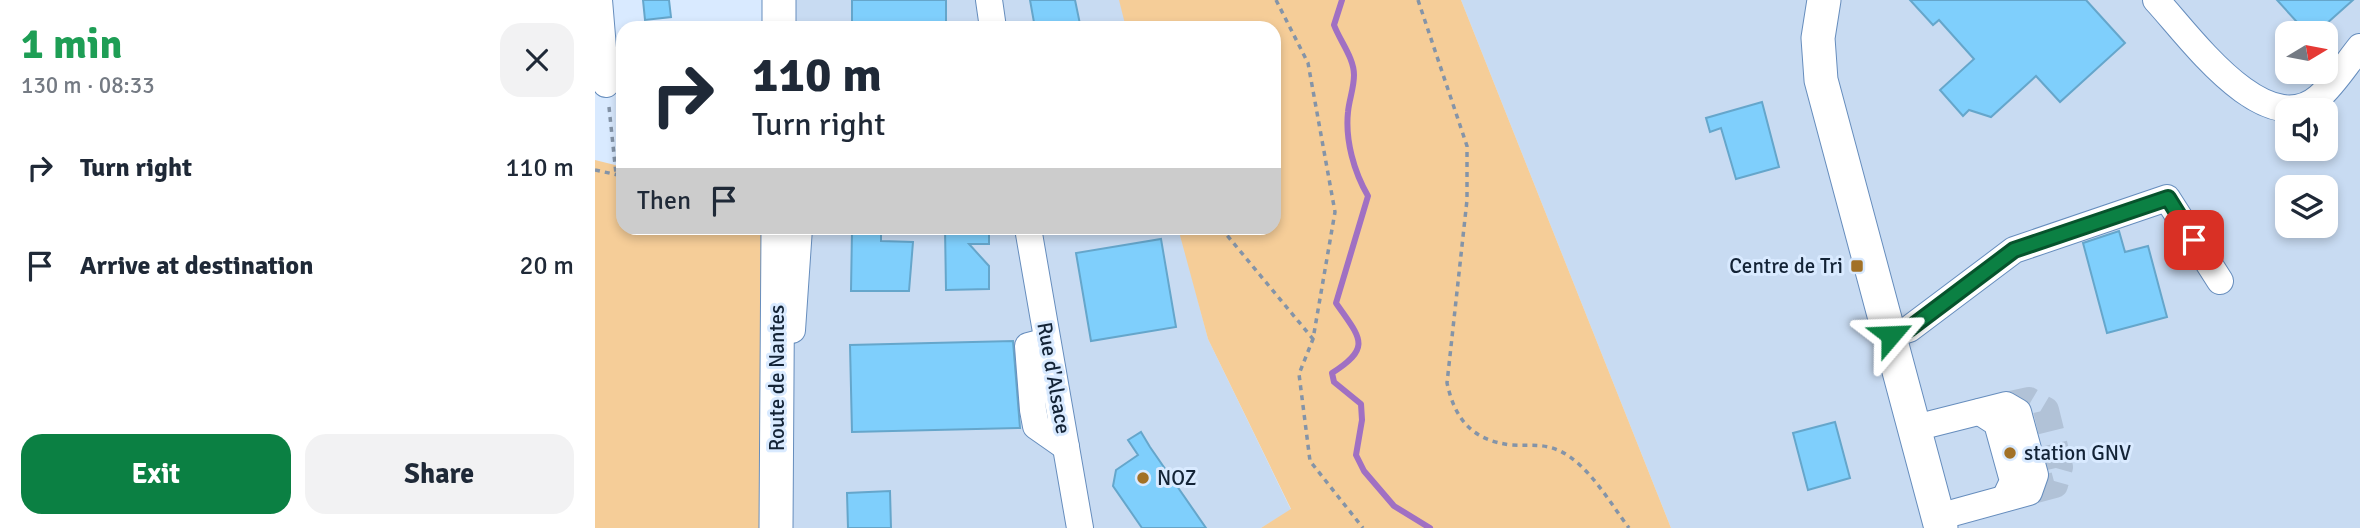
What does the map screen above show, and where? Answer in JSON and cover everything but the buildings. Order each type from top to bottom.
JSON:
[{"type":"main road","points":[[779,0],[779,21]]},
{"type":"main road","points":[[1824,0],[1818,38],[1821,80],[1867,260],[1891,335],[1940,522]]},
{"type":"main road","name":"Route de Nantes","points":[[776,528],[778,235]]},
{"type":"street","points":[[599,0],[606,84]]},
{"type":"street","points":[[989,0],[992,21]]},
{"type":"street","points":[[2156,0],[2239,89],[2263,103],[2282,108],[2295,109],[2319,97],[2360,47]]},
{"type":"street","points":[[1891,335],[1909,329],[2014,250],[2168,198],[2220,281]]},
{"type":"street","points":[[777,456],[787,426],[799,235]]},
{"type":"street","name":"Rue d'Alsace","points":[[1029,235],[1080,528]]},
{"type":"street","points":[[1915,428],[2006,405],[2018,412],[2035,475],[2029,492],[1940,522]]},
{"type":"path","points":[[1276,0],[1308,63],[1335,212],[1313,339],[1299,374],[1310,461],[1363,528]]},
{"type":"path","points":[[1418,0],[1467,146],[1467,200],[1447,383],[1452,404],[1463,422],[1476,435],[1513,445],[1538,443],[1562,452],[1588,474],[1629,528]]},
{"type":"path","points":[[595,170],[615,174],[606,84]]},
{"type":"path","points":[[1227,235],[1313,339]]},
{"type":"shaded area","points":[[789,0],[1120,0],[1125,21],[789,21]]},
{"type":"shaded area","points":[[1119,0],[1461,0],[1671,528],[1261,528],[1291,509],[1208,339],[1180,235],[1281,235],[1281,21],[1124,21]]},
{"type":"shaded area","points":[[1461,0],[2360,0],[2360,528],[1671,528]]},
{"type":"shaded area","points":[[595,160],[616,165],[616,235],[765,235],[767,528],[595,528]]},
{"type":"shaded area","points":[[765,235],[1181,235],[1208,339],[1291,510],[1261,528],[767,528]]},
{"type":"waterway","points":[[1342,0],[1334,25],[1353,69],[1354,80],[1347,123],[1349,145],[1368,196],[1336,303],[1356,334],[1358,349],[1345,364],[1332,373],[1334,382],[1361,404],[1362,420],[1356,455],[1364,471],[1394,506],[1430,528]]},
{"type":"tunnel","points":[[2006,405],[2029,400],[2046,410],[2060,467],[2055,485],[2029,492]]},
{"type":"place","name":"Centre de Tri","points":[[1857,266]]},
{"type":"place","name":"station GNV","points":[[2010,453]]},
{"type":"place","name":"NOZ","points":[[1143,478]]},
{"type":"route","points":[[1891,335],[1909,329],[2014,250],[2168,198],[2194,240]]}]
